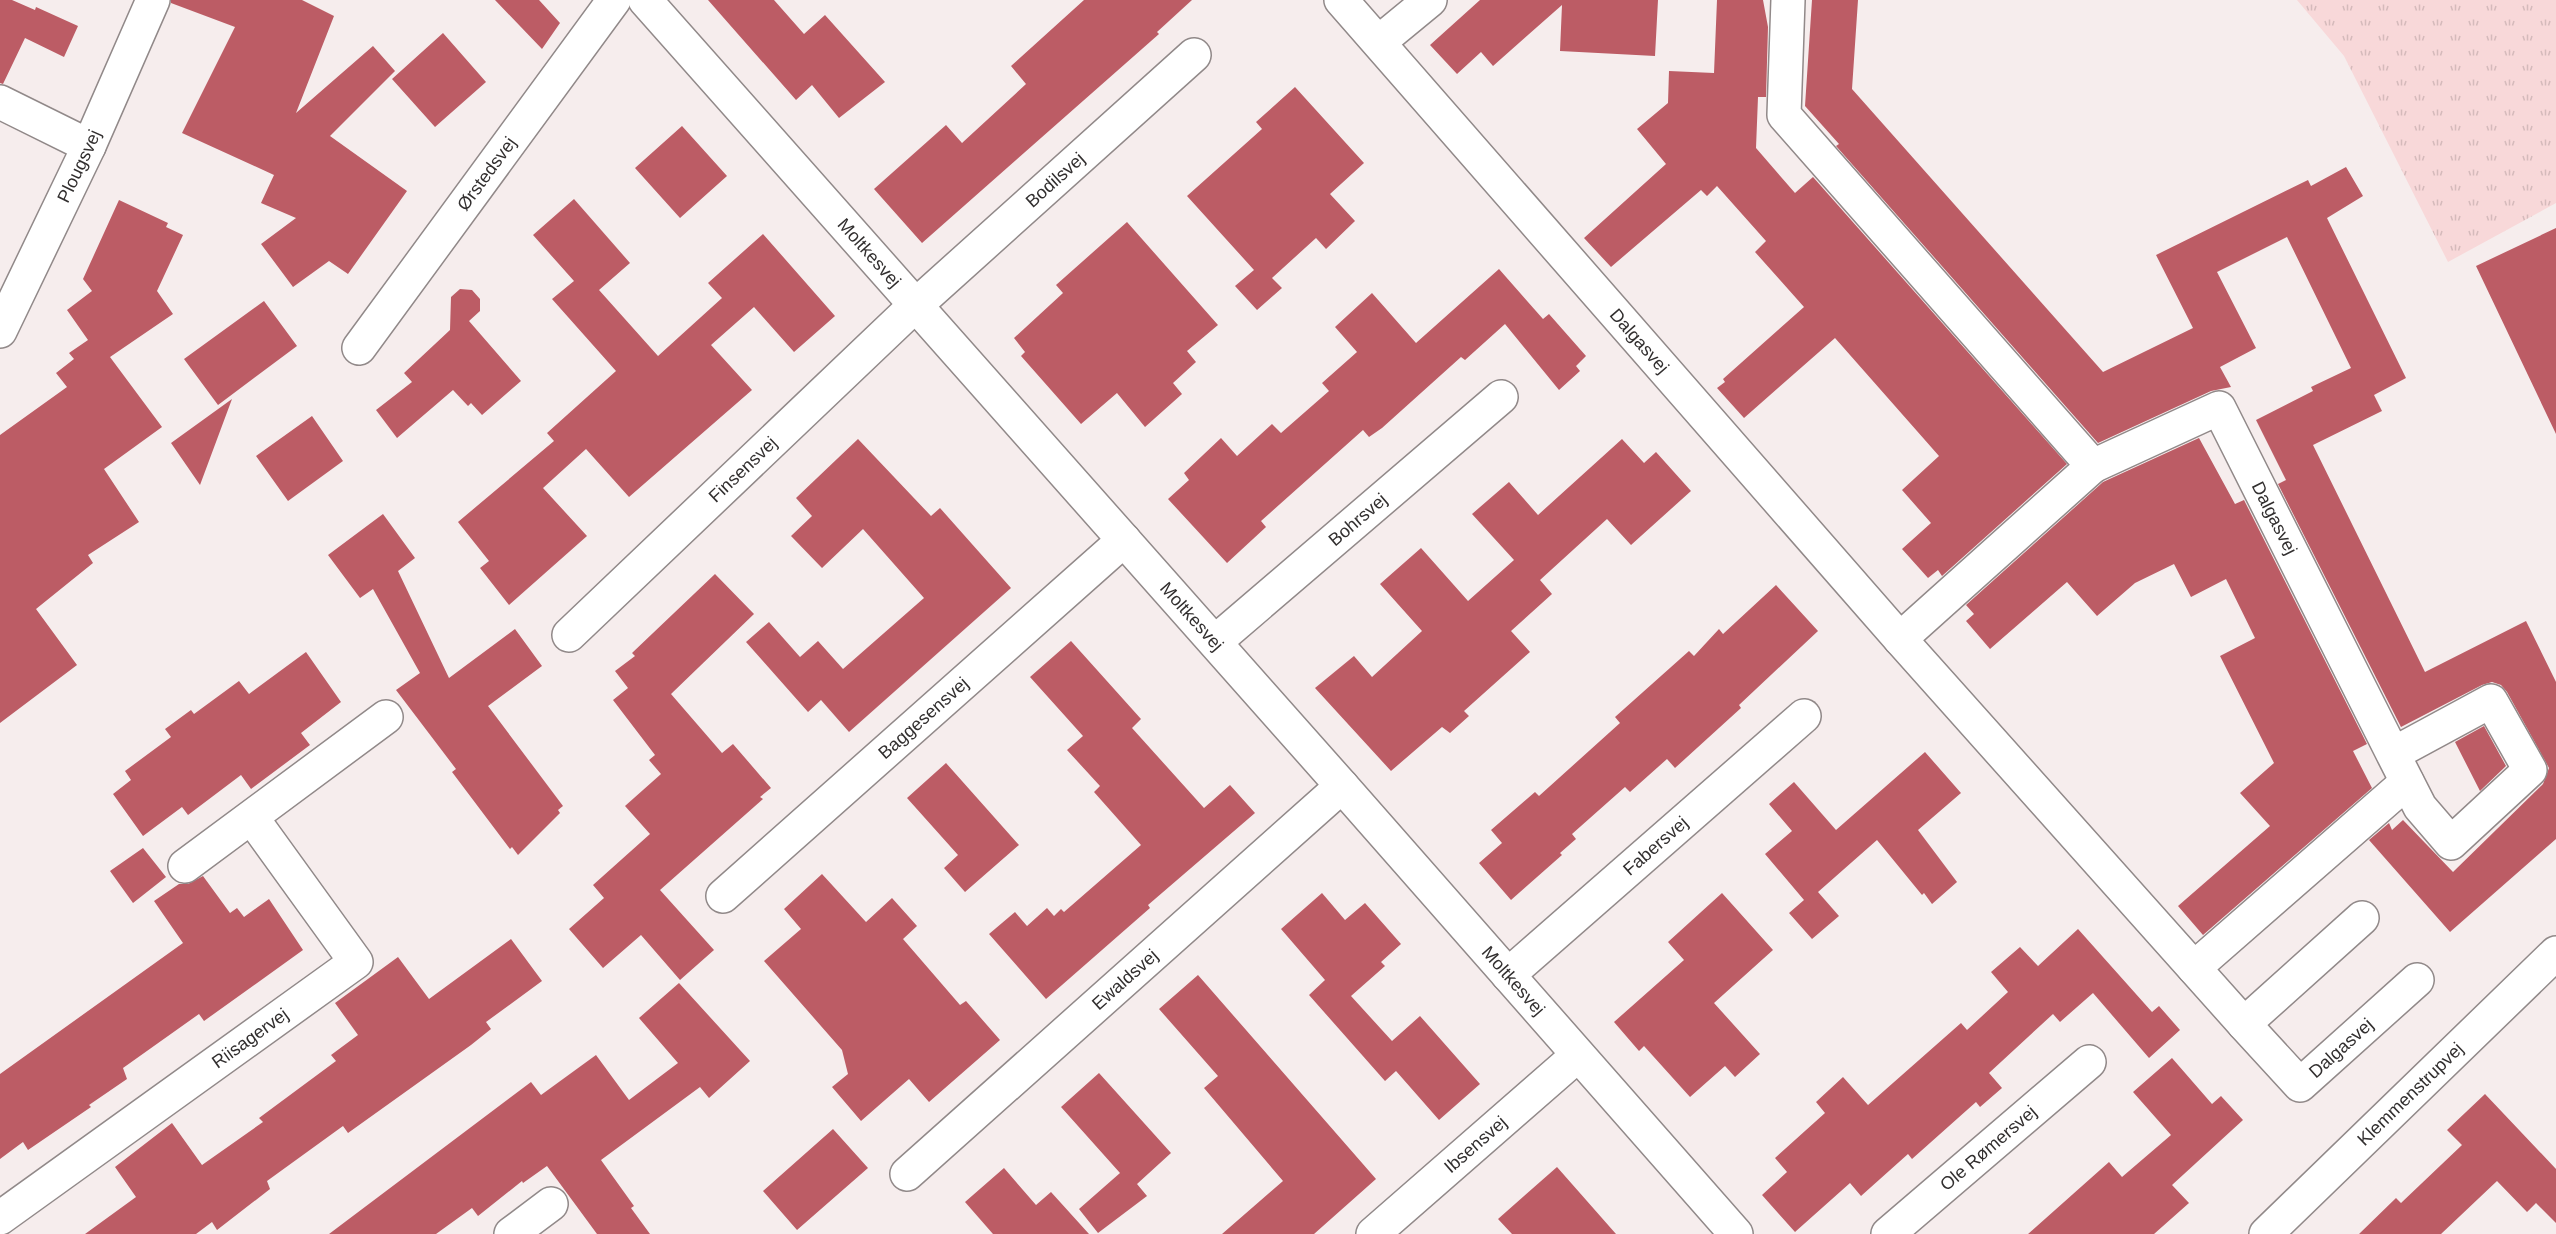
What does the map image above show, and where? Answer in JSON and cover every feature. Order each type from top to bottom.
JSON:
[{"type":"street","name":"Plougsvej","points":[[0,331],[89,146],[153,0]]},
{"type":"street","name":"Ørstedsvej","points":[[359,348],[614,0]]},
{"type":"street","name":"Moltkesvej","points":[[645,0],[1736,1234]]},
{"type":"street","name":"Dalgasvej","points":[[1341,0],[1900,639],[2300,1085],[2416,980]]},
{"type":"street","points":[[1379,42],[1430,0]]},
{"type":"street","points":[[1788,0],[1784,115],[2093,466]]},
{"type":"street","name":"Bodilsvej","points":[[916,304],[1194,56]]},
{"type":"street","points":[[0,102],[89,146]]},
{"type":"street","name":"Finsensvej","points":[[569,635],[916,304]]},
{"type":"street","name":"Bohrsvej","points":[[1215,642],[1501,397]]},
{"type":"street","name":"Dalgasvej","points":[[1900,639],[2093,466],[2219,408],[2400,768],[2194,968]]},
{"type":"street","name":"Baggesensvej","points":[[723,896],[1124,540]]},
{"type":"street","name":"Fabersvej","points":[[1508,975],[1804,716]]},
{"type":"street","points":[[185,866],[386,717]]},
{"type":"street","name":"Ewaldsvej","points":[[907,1174],[1342,786]]},
{"type":"street","name":"Riisagervej","points":[[0,1218],[356,962],[252,818]]},
{"type":"street","points":[[2244,1024],[2362,918]]},
{"type":"street","name":"Klemmenstrupvej","points":[[2266,1234],[2556,954]]},
{"type":"street","name":"Ibsensvej","points":[[1373,1234],[1578,1055]]},
{"type":"street","name":"Ole Rømersvej","points":[[1888,1234],[2089,1062]]},
{"type":"street","points":[[510,1234],[551,1204]]},
{"type":"green space","points":[[2297,0],[2556,0],[2556,203],[2448,262],[2344,56]]},
{"type":"building","points":[[0,0],[12,0],[35,10],[36,7],[78,26],[64,57],[25,38],[3,84],[0,83]]},
{"type":"building","points":[[171,0],[302,0],[334,16],[296,113],[373,46],[395,71],[330,136],[407,191],[348,274],[329,261],[293,287],[261,244],[296,218],[261,203],[274,175],[182,133],[235,27],[171,3]]},
{"type":"building","points":[[495,0],[539,0],[560,23],[542,49]]},
{"type":"building","points":[[708,0],[774,0],[804,34],[825,15],[885,82],[839,118],[812,85],[796,100]]},
{"type":"building","points":[[1084,0],[1192,0],[1157,32],[1159,34],[922,243],[874,189],[946,125],[962,143],[1026,84],[1011,66]]},
{"type":"building","points":[[1480,0],[1658,0],[1655,56],[1560,51],[1562,5],[1493,66],[1481,52],[1457,74],[1430,45]]},
{"type":"building","points":[[1717,0],[1763,0],[1768,27],[1766,97],[1758,97],[1756,148],[1795,193],[1813,177],[2067,464],[1942,576],[1938,570],[1928,578],[1902,549],[1931,523],[1902,490],[1939,456],[1835,338],[1744,418],[1717,388],[1725,382],[1723,379],[1804,307],[1755,252],[1766,241],[1717,186],[1707,196],[1701,190],[1611,267],[1584,238],[1666,164],[1637,129],[1668,103],[1669,71],[1714,73]]},
{"type":"building","points":[[1812,0],[1858,0],[1852,89],[2103,372],[2193,328],[2156,255],[2308,180],[2311,186],[2346,167],[2363,196],[2327,218],[2406,378],[2374,395],[2382,411],[2313,445],[2425,672],[2526,621],[2556,682],[2556,839],[2450,932],[2369,840],[2389,823],[2392,830],[2403,820],[2453,872],[2543,784],[2549,768],[2507,692],[2501,685],[2492,682],[2401,727],[2278,484],[2286,480],[2256,420],[2313,391],[2311,387],[2351,368],[2287,237],[2217,272],[2256,348],[2220,367],[2231,387],[2211,391],[2098,443],[1836,146],[1839,144],[1805,106]]},
{"type":"building","points":[[443,33],[486,82],[435,127],[392,79]]},
{"type":"building","points":[[1295,87],[1364,163],[1330,194],[1355,221],[1326,249],[1316,238],[1272,278],[1282,288],[1257,310],[1235,286],[1254,270],[1187,196],[1262,129],[1256,122]]},
{"type":"building","points":[[682,126],[727,176],[680,218],[635,168]]},
{"type":"building","points":[[574,199],[630,263],[599,290],[658,356],[722,298],[708,283],[763,234],[835,316],[794,352],[754,307],[711,345],[752,390],[629,497],[586,449],[543,488],[587,536],[509,605],[480,568],[489,561],[458,522],[554,441],[547,433],[616,371],[552,299],[574,281],[533,235]]},
{"type":"building","points":[[119,200],[168,223],[166,227],[183,235],[157,291],[173,314],[110,357],[162,427],[104,469],[139,522],[88,555],[93,563],[36,609],[77,665],[0,723],[0,435],[67,387],[56,373],[74,359],[69,353],[88,340],[67,310],[92,291],[83,279]]},
{"type":"building","points":[[1127,222],[1218,325],[1187,351],[1196,362],[1173,383],[1182,394],[1145,427],[1117,393],[1081,424],[1021,356],[1025,352],[1014,338],[1063,293],[1056,285]]},
{"type":"building","points":[[2556,228],[2556,434],[2476,266]]},
{"type":"building","points":[[1499,269],[1543,319],[1549,314],[1586,356],[1576,366],[1580,371],[1559,390],[1505,324],[1465,360],[1461,357],[1382,428],[1369,437],[1363,430],[1261,521],[1266,527],[1227,563],[1168,499],[1189,480],[1184,473],[1221,438],[1237,456],[1272,424],[1281,433],[1329,391],[1322,383],[1357,352],[1335,327],[1372,293],[1416,343]]},
{"type":"building","points":[[460,289],[472,290],[480,299],[480,311],[469,321],[521,381],[482,415],[471,403],[468,406],[453,390],[397,438],[376,410],[412,382],[404,373],[450,330],[451,297]]},
{"type":"building","points":[[264,301],[297,346],[218,405],[184,359]]},
{"type":"building","points":[[232,399],[200,485],[171,443]]},
{"type":"building","points":[[312,416],[343,461],[288,501],[256,456]]},
{"type":"building","points":[[2199,438],[2235,504],[2244,500],[2367,744],[2353,751],[2372,788],[2203,935],[2178,906],[2270,826],[2240,793],[2274,763],[2220,656],[2255,638],[2226,579],[2191,597],[2174,564],[2135,583],[2097,616],[2067,582],[1990,649],[1966,621],[1974,614],[1966,605],[2103,482]]},
{"type":"building","points":[[858,439],[931,516],[940,508],[1011,588],[849,732],[821,700],[808,712],[746,642],[769,622],[800,657],[818,641],[843,669],[924,598],[863,529],[822,568],[791,536],[812,516],[796,498]]},
{"type":"building","points":[[1622,439],[1644,463],[1656,452],[1691,491],[1631,545],[1607,519],[1540,580],[1552,594],[1511,631],[1530,652],[1464,711],[1469,716],[1450,733],[1442,727],[1391,771],[1315,688],[1354,656],[1372,677],[1422,631],[1380,584],[1421,548],[1468,601],[1514,560],[1472,514],[1509,482],[1538,515]]},
{"type":"building","points":[[383,514],[415,558],[398,571],[449,678],[515,629],[542,666],[488,706],[563,806],[558,810],[560,813],[518,855],[512,847],[510,849],[452,772],[456,769],[396,690],[420,673],[373,589],[360,598],[328,555]]},
{"type":"building","points":[[715,574],[754,614],[671,694],[722,753],[733,744],[771,788],[760,797],[763,799],[660,890],[714,950],[680,980],[641,935],[603,968],[569,929],[604,898],[593,885],[650,834],[625,806],[661,774],[649,760],[655,755],[613,700],[628,688],[615,671],[635,656],[632,653]]},
{"type":"building","points":[[1776,585],[1818,631],[1739,705],[1741,708],[1675,768],[1667,759],[1630,792],[1625,787],[1572,834],[1576,839],[1560,853],[1562,855],[1511,900],[1479,863],[1502,843],[1491,830],[1535,792],[1539,796],[1620,723],[1615,717],[1689,651],[1694,656],[1719,629],[1723,634]]},
{"type":"building","points":[[1071,641],[1141,719],[1132,728],[1204,808],[1230,785],[1255,813],[1148,905],[1150,908],[1046,999],[989,934],[1015,912],[1027,926],[1047,908],[1054,916],[1061,909],[1064,912],[1141,845],[1094,792],[1100,786],[1067,750],[1083,736],[1030,677]]},
{"type":"building","points":[[306,652],[341,702],[301,733],[310,745],[251,789],[241,775],[188,815],[182,807],[143,836],[113,794],[131,780],[125,771],[171,737],[165,729],[191,710],[194,714],[239,681],[249,694]]},
{"type":"building","points":[[2484,726],[2506,766],[2480,791],[2455,742]]},
{"type":"building","points":[[1925,752],[1961,793],[1918,830],[1957,882],[1932,904],[1877,840],[1818,892],[1839,916],[1812,939],[1789,913],[1804,900],[1765,854],[1792,831],[1769,804],[1794,782],[1836,830]]},
{"type":"building","points":[[946,763],[1019,845],[965,892],[944,868],[958,855],[907,798]]},
{"type":"building","points":[[143,848],[166,877],[133,903],[110,871]]},
{"type":"building","points":[[822,874],[866,922],[892,898],[917,926],[903,939],[960,1005],[966,1001],[1000,1040],[929,1102],[909,1079],[861,1121],[832,1087],[848,1074],[842,1050],[764,961],[801,929],[784,909]]},
{"type":"building","points":[[203,876],[230,913],[237,908],[244,917],[269,899],[303,950],[204,1021],[199,1014],[123,1068],[127,1079],[89,1105],[91,1107],[28,1150],[23,1142],[0,1159],[0,1074],[183,943],[154,901],[179,884],[188,884]]},
{"type":"building","points":[[1322,893],[1345,920],[1365,903],[1401,944],[1381,962],[1385,966],[1351,996],[1392,1041],[1420,1016],[1480,1084],[1439,1120],[1396,1071],[1385,1081],[1309,995],[1325,980],[1281,929]]},
{"type":"building","points":[[1722,893],[1773,950],[1714,1003],[1760,1054],[1735,1077],[1725,1066],[1690,1097],[1644,1046],[1639,1051],[1614,1022],[1684,960],[1668,942]]},
{"type":"building","points":[[2078,929],[2152,1012],[2159,1006],[2180,1030],[2149,1058],[2093,993],[2060,1022],[2053,1014],[1989,1073],[2002,1088],[1980,1107],[1976,1102],[1912,1159],[1908,1154],[1861,1196],[1850,1183],[1795,1232],[1762,1195],[1787,1172],[1775,1158],[1825,1113],[1816,1102],[1843,1077],[1868,1105],[1961,1023],[1967,1030],[2008,992],[1991,972],[2020,947],[2038,966]]},
{"type":"building","points":[[511,939],[542,981],[486,1022],[491,1029],[471,1045],[348,1133],[343,1126],[267,1181],[270,1189],[217,1230],[212,1222],[196,1234],[85,1234],[136,1197],[115,1167],[172,1123],[202,1165],[263,1122],[259,1118],[336,1061],[331,1055],[358,1035],[335,1003],[398,957],[429,999]]},
{"type":"building","points":[[1198,975],[1376,1179],[1314,1234],[1222,1234],[1283,1181],[1204,1088],[1218,1076],[1159,1009]]},
{"type":"building","points":[[679,983],[750,1061],[709,1098],[700,1087],[601,1160],[634,1206],[631,1208],[650,1234],[597,1234],[547,1166],[523,1183],[522,1181],[478,1216],[472,1208],[436,1234],[329,1234],[531,1082],[541,1095],[596,1055],[629,1100],[678,1063],[639,1018]]},
{"type":"building","points":[[2172,1058],[2212,1104],[2221,1096],[2243,1120],[2172,1185],[2189,1203],[2154,1234],[2028,1234],[2109,1162],[2122,1177],[2171,1135],[2133,1092]]},
{"type":"building","points":[[1099,1073],[1171,1153],[1137,1184],[1147,1196],[1098,1233],[1079,1209],[1120,1173],[1061,1107]]},
{"type":"building","points":[[2485,1094],[2556,1169],[2556,1223],[2536,1203],[2527,1212],[2497,1181],[2441,1234],[2359,1234],[2396,1198],[2401,1203],[2462,1145],[2447,1130]]},
{"type":"building","points":[[833,1129],[868,1168],[797,1230],[763,1191]]},
{"type":"building","points":[[1557,1167],[1616,1234],[1512,1234],[1498,1219]]},
{"type":"building","points":[[1004,1168],[1036,1205],[1051,1192],[1089,1234],[993,1234],[965,1202]]}]
